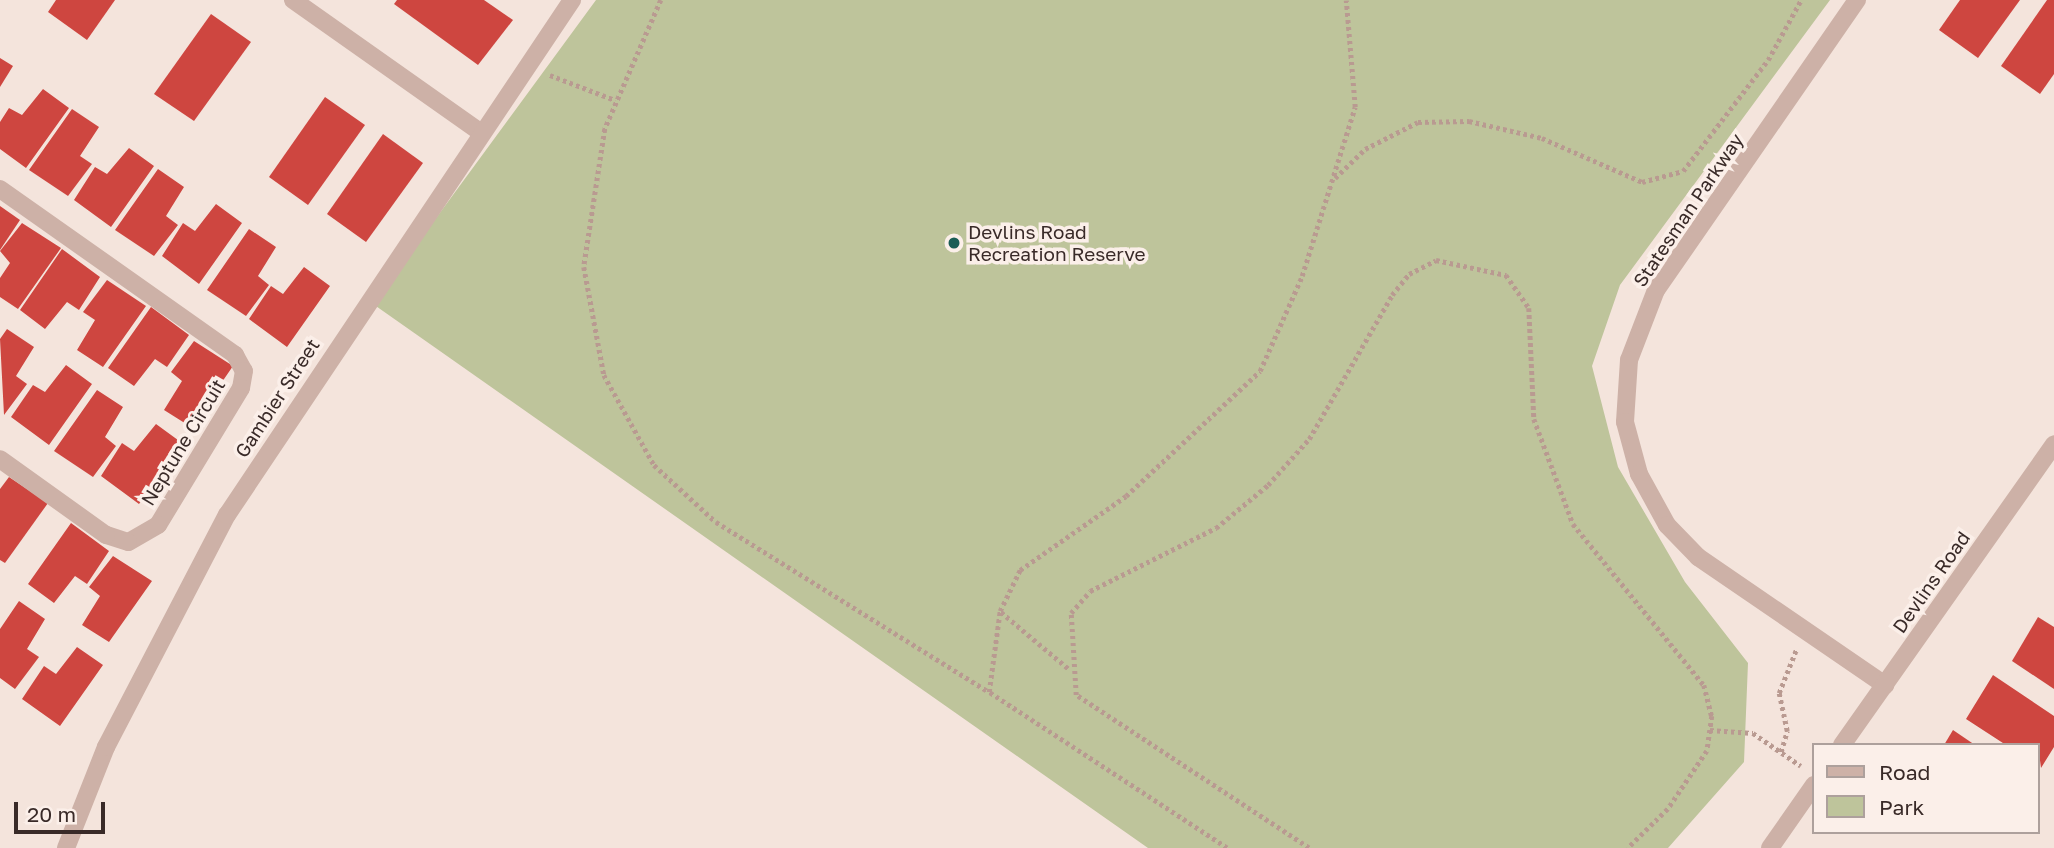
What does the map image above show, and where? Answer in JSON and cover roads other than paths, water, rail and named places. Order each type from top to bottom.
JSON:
[{"type":"street","points":[[293,0],[480,132]]},
{"type":"street","name":"Gambier Street","points":[[66,848],[106,747],[227,515],[480,132],[572,0]]},
{"type":"street","name":"Statesman Parkway","points":[[1857,0],[1656,290],[1629,360],[1625,422],[1639,474],[1667,524],[1698,557],[1885,685]]},
{"type":"street","name":"Neptune Circuit","points":[[0,189],[235,355],[244,371],[241,388],[159,525],[128,542],[106,535],[0,459]]},
{"type":"street","name":"Devlins Road","points":[[1843,743],[2054,444]]},
{"type":"street","points":[[1770,848],[1812,788]]},
{"type":"place","name":"Devlins Road Recreation Reserve","points":[[954,243]]}]
